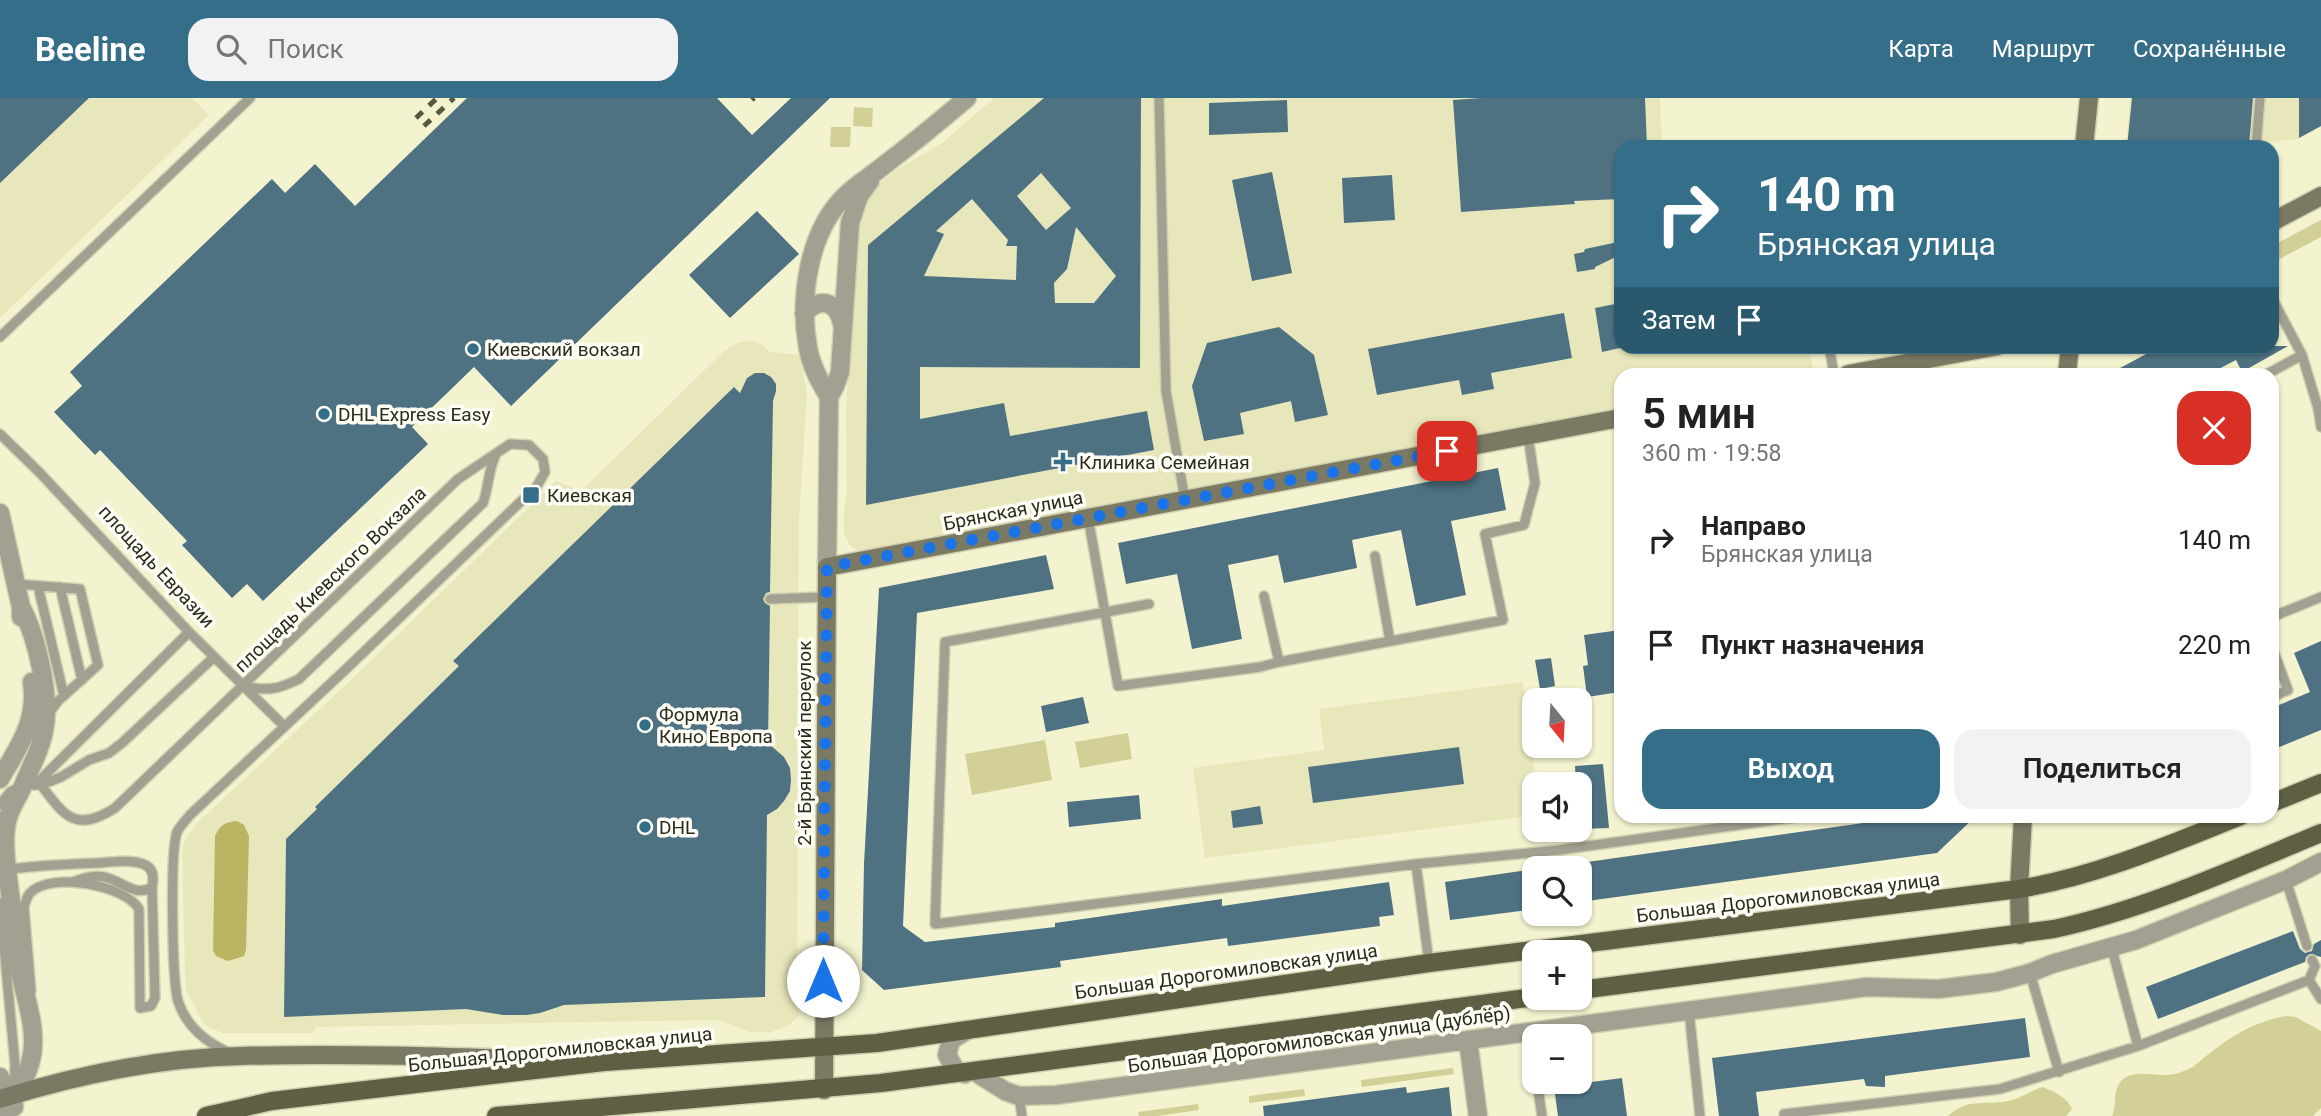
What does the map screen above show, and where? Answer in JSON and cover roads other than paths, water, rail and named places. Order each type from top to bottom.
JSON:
[{"type":"main road","points":[[2279,800],[2321,783]]},
{"type":"main road","name":"Большая Дорогомиловская улица","points":[[206,1116],[272,1101],[604,1062],[823,1048],[966,1031],[1429,963],[2019,890],[2121,864],[2224,823]]},
{"type":"main road","points":[[1592,988],[1786,962],[2020,935],[2083,923],[2233,870],[2321,833]]},
{"type":"main road","points":[[496,1116],[824,1090],[1522,999]]},
{"type":"street","points":[[876,172],[967,98]]},
{"type":"street","points":[[2085,140],[2089,98]]},
{"type":"street","name":"2-й Брянский переулок","points":[[829,397],[818,378],[808,350],[804,314],[807,280],[816,244],[829,218],[845,196],[876,172]]},
{"type":"street","name":"2-й Брянский переулок","points":[[824,1090],[829,397],[840,372],[850,223],[859,196],[876,172]]},
{"type":"street","points":[[2279,218],[2321,196]]},
{"type":"street","points":[[804,314],[818,303],[827,304],[841,315],[842,324]]},
{"type":"street","points":[[1873,368],[1930,354]]},
{"type":"street","name":"Брянская улица","points":[[827,567],[1614,419]]},
{"type":"street","points":[[0,513],[21,607],[21,625],[35,698],[34,709],[22,740],[0,779]]},
{"type":"street","points":[[1,1116],[7,1097],[26,1077],[32,1058],[30,1012],[20,970],[4,871],[6,825],[9,810],[33,785],[46,717],[46,700],[39,665],[29,622],[21,607]]},
{"type":"street","points":[[2020,935],[2023,823]]},
{"type":"street","name":"Большая Дорогомиловская улица (дублёр)","points":[[1591,1024],[1867,987],[1938,989],[1996,982],[2112,949],[2286,880],[2321,862]]},
{"type":"street","points":[[966,1031],[951,1040],[947,1055],[955,1069],[970,1073]]},
{"type":"street","name":"Большая Дорогомиловская улица (дублёр)","points":[[970,1073],[1019,1096],[1056,1095],[1522,1033]]},
{"type":"street","points":[[1468,1040],[1478,1116]]},
{"type":"street","points":[[7,1097],[113,1071],[238,1056],[398,1054],[604,1062]]},
{"type":"street","points":[[0,1077],[16,1116]]},
{"type":"lane","points":[[0,337],[250,98]]},
{"type":"lane","points":[[1159,98],[1166,391],[1185,500]]},
{"type":"lane","points":[[2257,140],[2260,98]]},
{"type":"lane","points":[[2279,311],[2302,355],[2319,407],[2321,427]]},
{"type":"lane","points":[[2278,368],[2302,355]]},
{"type":"lane","name":"площадь Евразии","points":[[0,434],[189,632],[284,726]]},
{"type":"lane","points":[[1087,517],[1118,686],[1260,667],[1503,620],[1485,534],[1524,525],[1535,483],[1528,436]]},
{"type":"lane","name":"площадь Киевского Вокзала","points":[[242,686],[458,480],[510,444],[529,445],[542,459],[545,472],[537,486],[284,726]]},
{"type":"lane","name":"площадь Киевского Вокзала","points":[[242,686],[264,690],[282,687],[299,679],[483,503],[489,487],[489,468],[496,453]]},
{"type":"lane","points":[[1375,556],[1390,641]]},
{"type":"lane","points":[[16,584],[80,589],[98,665],[64,696],[46,717]]},
{"type":"lane","points":[[38,586],[64,696]]},
{"type":"lane","points":[[60,587],[82,680]]},
{"type":"lane","points":[[1264,596],[1279,662]]},
{"type":"lane","points":[[770,599],[826,597]]},
{"type":"lane","points":[[2279,614],[2321,597]]},
{"type":"lane","points":[[1149,604],[945,642],[934,924],[1416,864],[1559,850],[1754,823]]},
{"type":"lane","points":[[33,785],[189,632]]},
{"type":"lane","points":[[0,805],[10,792],[61,777],[89,760],[109,753],[214,657]]},
{"type":"lane","points":[[2279,666],[2288,690],[2279,694]]},
{"type":"lane","points":[[33,785],[70,818],[84,821],[99,818],[115,808],[242,686]]},
{"type":"lane","points":[[238,1056],[214,1046],[195,1031],[178,1001],[175,978],[173,856],[177,832],[190,814],[284,726]]},
{"type":"lane","points":[[4,871],[48,865],[129,862],[143,863],[150,868],[154,878],[155,998],[150,1006],[141,1008],[139,909],[135,901],[108,889],[74,881]]},
{"type":"lane","points":[[1416,864],[1429,963]]},
{"type":"lane","points":[[30,1012],[31,978],[24,908],[31,892],[49,883],[102,876],[138,891],[152,887]]},
{"type":"lane","points":[[2286,880],[2307,946]]},
{"type":"lane","points":[[0,903],[15,1064],[7,1097]]},
{"type":"lane","points":[[2112,949],[2138,1046]]},
{"type":"lane","points":[[1784,1116],[2000,1089],[2059,1072],[2138,1046],[2309,980],[2315,966],[2312,960]]},
{"type":"lane","points":[[2030,973],[2059,1072]]},
{"type":"lane","points":[[2309,980],[2321,999]]},
{"type":"lane","points":[[1689,1011],[1700,1116]]},
{"type":"lane","points":[[1539,1094],[1542,1116]]},
{"type":"lane","points":[[1019,1096],[1022,1116]]},
{"type":"railway","points":[[416,118],[437,98]]},
{"type":"railway","points":[[424,126],[454,98]]},
{"type":"place","name":"Киевский вокзал","points":[[473,349]]},
{"type":"place","name":"DHL Express Easy","points":[[324,414]]},
{"type":"place","name":"Клиника Семейная","points":[[1063,462]]},
{"type":"place","name":"Киевская","points":[[531,495]]},
{"type":"place","name":"Формула Кино Европа","points":[[645,725]]},
{"type":"place","name":"DHL","points":[[645,827]]}]
